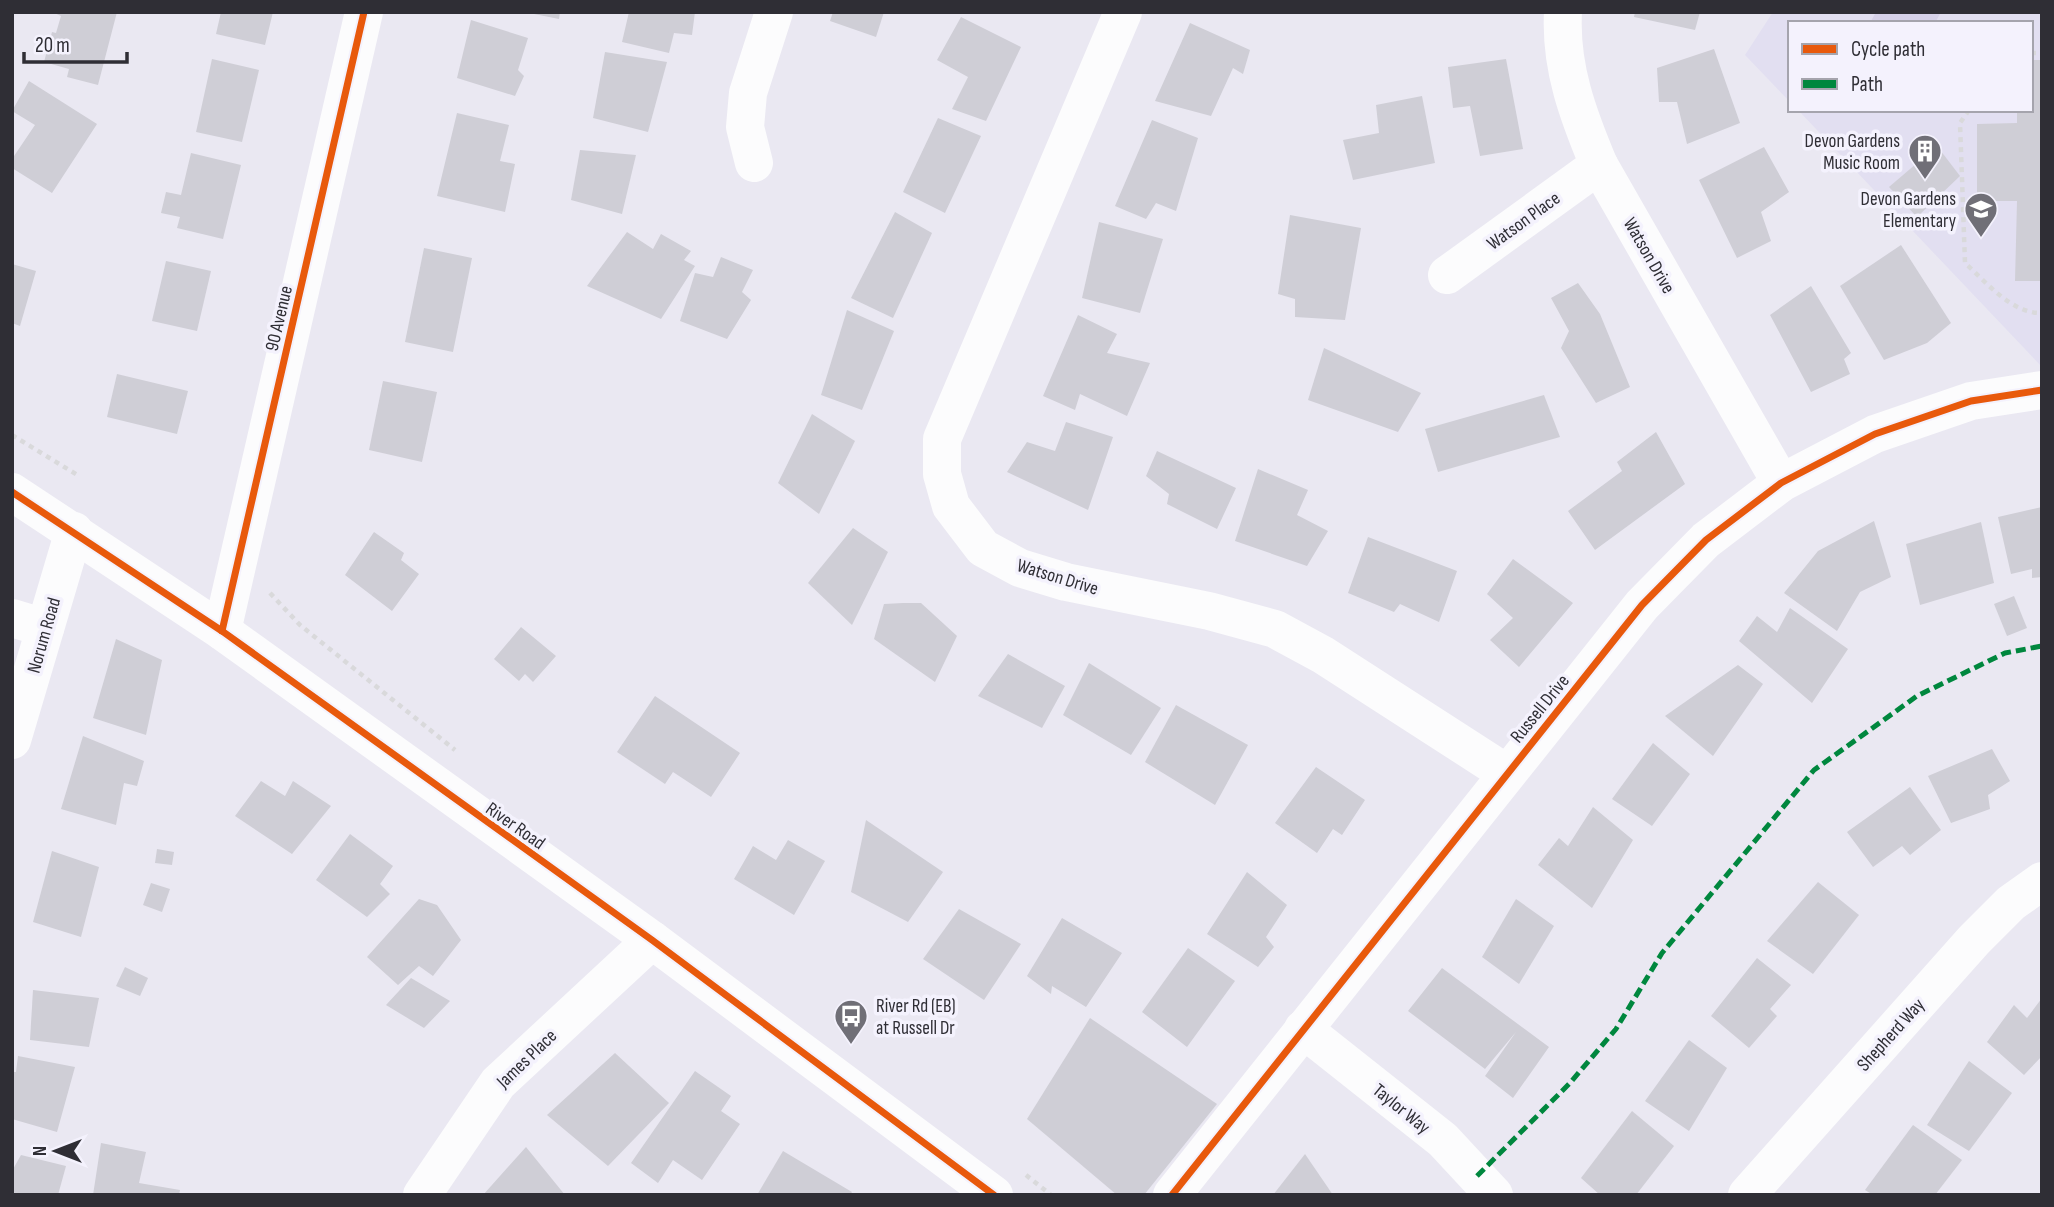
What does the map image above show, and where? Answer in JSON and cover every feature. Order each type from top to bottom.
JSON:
[{"type":"street","name":"90 Avenue","points":[[222,631],[364,12]]},
{"type":"street","points":[[754,163],[745,127],[748,93],[774,12]]},
{"type":"street","name":"Watson Drive","points":[[1123,12],[942,439],[942,474],[951,506],[983,548],[1020,568],[1066,582],[1209,611],[1275,629],[1323,655],[1506,773]]},
{"type":"street","name":"Watson Drive","points":[[1563,12],[1562,44],[1575,109],[1599,165],[1781,483]]},
{"type":"street","name":"Watson Place","points":[[1447,275],[1599,165]]},
{"type":"street","name":"Russell Drive","points":[[1172,1195],[1642,605],[1706,540],[1781,483],[1875,434],[1971,401],[2042,390]]},
{"type":"street","name":"River Road","points":[[12,492],[222,631],[652,940],[994,1195]]},
{"type":"street","name":"Norum Road","points":[[12,740],[29,623],[74,531]]},
{"type":"street","name":"Shepherd Way","points":[[1747,1195],[1974,940],[2011,903],[2042,881]]},
{"type":"street","name":"James Place","points":[[422,1195],[498,1083],[652,940]]},
{"type":"street","name":"Taylor Way","points":[[1303,1029],[1443,1140],[1494,1195]]},
{"type":"path","points":[[1968,112],[1961,123],[1965,263],[2027,314],[2042,313]]},
{"type":"path","points":[[12,435],[79,476]]},
{"type":"shaded area","name":"Devon Gardens Elementary","points":[[1773,12],[2042,12],[2042,367],[1800,112],[2033,112],[2033,21],[1788,21],[1788,100],[1745,55]]},
{"type":"shaded area","points":[[1876,12],[1941,12],[1936,21],[1871,21]]},
{"type":"building","points":[[52,12],[117,12],[98,85],[67,77],[69,69],[44,62],[52,32],[56,33],[61,16]]},
{"type":"building","points":[[221,12],[273,12],[265,45],[216,34]]},
{"type":"building","points":[[524,12],[560,12],[559,19]]},
{"type":"building","points":[[629,12],[695,12],[692,35],[674,33],[669,53],[622,42]]},
{"type":"building","points":[[833,12],[884,12],[876,37],[830,21]]},
{"type":"building","points":[[1635,12],[1700,12],[1695,30],[1634,17]]},
{"type":"building","points":[[961,17],[1021,47],[986,121],[952,109],[968,77],[937,60]]},
{"type":"building","points":[[471,20],[528,38],[518,70],[524,76],[515,96],[457,78]]},
{"type":"building","points":[[1190,23],[1250,50],[1243,74],[1233,68],[1211,116],[1155,101]]},
{"type":"building","points":[[1714,49],[1740,123],[1687,144],[1677,102],[1659,102],[1657,68]]},
{"type":"building","points":[[605,52],[667,62],[648,132],[593,118]]},
{"type":"building","points":[[212,59],[259,70],[242,142],[196,132]]},
{"type":"building","points":[[1506,59],[1523,149],[1480,156],[1470,106],[1453,108],[1448,67]]},
{"type":"building","points":[[2033,60],[2042,60],[2042,281],[2015,281],[2017,201],[1977,201],[1977,124],[2017,123],[2017,112],[2033,112]]},
{"type":"building","points":[[29,81],[97,124],[52,193],[12,168],[12,159],[35,125],[12,111]]},
{"type":"building","points":[[1422,96],[1435,163],[1353,180],[1343,140],[1379,133],[1376,105]]},
{"type":"building","points":[[457,113],[509,125],[500,161],[515,164],[505,212],[437,196]]},
{"type":"building","points":[[938,118],[981,136],[945,213],[903,192]]},
{"type":"building","points":[[1152,120],[1198,138],[1176,211],[1156,203],[1146,219],[1115,206]]},
{"type":"building","name":"Devon Gardens Music Room","points":[[1937,146],[1960,176],[1917,217],[1889,187]]},
{"type":"building","points":[[1764,147],[1789,192],[1761,212],[1771,241],[1737,258],[1699,180]]},
{"type":"building","points":[[580,150],[636,155],[622,214],[571,200]]},
{"type":"building","points":[[191,153],[241,165],[223,239],[177,228],[180,217],[161,213],[166,192],[181,195]]},
{"type":"building","points":[[895,212],[932,233],[893,318],[851,298]]},
{"type":"building","points":[[1290,215],[1361,228],[1345,320],[1295,317],[1295,299],[1278,294]]},
{"type":"building","points":[[1099,222],[1163,239],[1140,313],[1082,298]]},
{"type":"building","points":[[627,232],[653,249],[661,234],[691,251],[684,260],[695,266],[661,319],[587,286]]},
{"type":"building","points":[[1901,245],[1951,323],[1927,343],[1884,360],[1840,286]]},
{"type":"building","points":[[424,248],[472,258],[453,352],[405,342]]},
{"type":"building","points":[[721,257],[753,270],[742,292],[751,300],[727,339],[680,321],[695,273],[713,277]]},
{"type":"building","points":[[166,261],[211,271],[197,331],[152,321]]},
{"type":"building","points":[[12,264],[36,271],[20,326],[12,323]]},
{"type":"building","points":[[1578,283],[1600,314],[1630,387],[1596,403],[1561,348],[1569,331],[1551,298]]},
{"type":"building","points":[[1811,286],[1851,353],[1844,359],[1850,374],[1811,392],[1770,315]]},
{"type":"building","points":[[847,310],[894,331],[862,410],[821,395]]},
{"type":"building","points":[[1078,315],[1117,334],[1107,353],[1150,363],[1127,416],[1080,394],[1075,410],[1043,396]]},
{"type":"building","points":[[1324,348],[1421,393],[1398,432],[1308,400]]},
{"type":"building","points":[[117,374],[188,391],[177,434],[107,417]]},
{"type":"building","points":[[383,381],[437,392],[422,462],[369,450]]},
{"type":"building","points":[[1544,395],[1560,437],[1438,472],[1425,429]]},
{"type":"building","points":[[812,414],[855,441],[819,514],[778,483]]},
{"type":"building","points":[[1066,422],[1113,437],[1088,510],[1007,472],[1027,442],[1055,451]]},
{"type":"building","points":[[1656,432],[1685,484],[1595,550],[1568,511],[1622,471],[1617,462]]},
{"type":"building","points":[[1157,451],[1236,488],[1217,529],[1167,504],[1169,494],[1146,476]]},
{"type":"building","points":[[1258,469],[1308,490],[1297,515],[1328,531],[1307,566],[1235,541]]},
{"type":"building","points":[[2042,507],[2042,577],[2032,578],[2032,569],[2011,574],[1998,517]]},
{"type":"building","points":[[1874,521],[1891,577],[1860,592],[1837,631],[1784,593],[1818,551]]},
{"type":"building","points":[[1981,522],[1994,583],[1920,605],[1906,544]]},
{"type":"building","points":[[853,528],[888,552],[852,625],[808,583]]},
{"type":"building","points":[[374,532],[404,553],[401,560],[419,574],[392,611],[345,575]]},
{"type":"building","points":[[1368,537],[1457,571],[1439,622],[1400,604],[1394,612],[1348,593]]},
{"type":"building","points":[[1513,559],[1573,603],[1519,667],[1490,640],[1513,618],[1487,594]]},
{"type":"building","points":[[2014,596],[2027,628],[2007,636],[1994,604]]},
{"type":"building","points":[[921,603],[957,636],[935,682],[874,639],[884,604]]},
{"type":"building","points":[[1790,608],[1848,649],[1812,703],[1739,641],[1757,616],[1777,632]]},
{"type":"building","points":[[521,627],[556,656],[533,682],[525,674],[519,681],[494,659]]},
{"type":"building","points":[[116,639],[162,660],[146,735],[93,718]]},
{"type":"building","points":[[1008,654],[1065,686],[1042,728],[978,696]]},
{"type":"building","points":[[1089,663],[1161,708],[1131,755],[1063,715]]},
{"type":"building","points":[[1738,665],[1763,684],[1713,756],[1665,716]]},
{"type":"building","points":[[655,696],[740,753],[711,797],[673,772],[665,784],[617,752]]},
{"type":"building","points":[[1176,705],[1248,745],[1215,805],[1145,762]]},
{"type":"building","points":[[83,736],[144,761],[137,786],[124,783],[116,825],[61,809]]},
{"type":"building","points":[[1653,743],[1690,774],[1652,826],[1612,799]]},
{"type":"building","points":[[1992,749],[2010,781],[1988,795],[1990,809],[1951,823],[1928,776]]},
{"type":"building","points":[[1316,767],[1365,800],[1342,835],[1333,829],[1317,853],[1275,823]]},
{"type":"building","points":[[261,781],[285,796],[293,781],[331,806],[292,854],[235,816]]},
{"type":"building","points":[[1910,787],[1941,830],[1910,855],[1902,846],[1873,867],[1847,832]]},
{"type":"building","points":[[1593,807],[1633,840],[1592,908],[1538,865],[1559,838],[1568,846]]},
{"type":"building","points":[[866,820],[943,872],[908,922],[851,892]]},
{"type":"building","points":[[350,834],[393,866],[380,884],[390,894],[367,917],[316,880]]},
{"type":"building","points":[[788,840],[825,861],[794,915],[734,879],[753,846],[776,860]]},
{"type":"building","points":[[157,849],[174,852],[172,865],[155,863]]},
{"type":"building","points":[[52,851],[99,867],[81,937],[33,922]]},
{"type":"building","points":[[1247,872],[1287,905],[1266,937],[1274,947],[1258,967],[1207,934]]},
{"type":"building","points":[[1818,882],[1859,915],[1813,974],[1767,941]]},
{"type":"building","points":[[151,883],[170,889],[162,912],[143,905]]},
{"type":"building","points":[[419,899],[437,905],[461,940],[433,976],[419,966],[398,985],[367,957]]},
{"type":"building","points":[[1516,899],[1554,926],[1519,984],[1482,957]]},
{"type":"building","points":[[959,909],[1021,944],[984,1000],[923,959]]},
{"type":"building","points":[[1062,918],[1122,953],[1086,1007],[1052,986],[1051,994],[1027,976]]},
{"type":"building","points":[[1188,948],[1235,981],[1187,1047],[1142,1012]]},
{"type":"building","points":[[1757,958],[1791,985],[1770,1009],[1777,1016],[1749,1048],[1711,1016]]},
{"type":"building","points":[[125,967],[148,978],[140,996],[116,986]]},
{"type":"building","points":[[1442,968],[1549,1047],[1513,1098],[1485,1076],[1516,1032],[1485,1069],[1408,1011]]},
{"type":"building","points":[[411,978],[450,1001],[424,1028],[386,1005]]},
{"type":"building","points":[[33,990],[99,998],[89,1047],[30,1040]]},
{"type":"building","points":[[2042,998],[2042,1056],[2024,1075],[1987,1042],[2014,1005],[2027,1018]]},
{"type":"building","points":[[1090,1018],[1217,1104],[1144,1195],[1117,1195],[1027,1119]]},
{"type":"building","points":[[1689,1040],[1727,1068],[1689,1131],[1645,1101]]},
{"type":"building","points":[[615,1053],[669,1103],[608,1166],[547,1115]]},
{"type":"building","points":[[18,1056],[75,1067],[57,1132],[12,1119],[12,1072],[16,1072]]},
{"type":"building","points":[[1969,1061],[2012,1093],[1969,1151],[1927,1125]]},
{"type":"building","points":[[695,1071],[731,1096],[721,1111],[740,1124],[702,1180],[673,1160],[658,1183],[631,1163]]},
{"type":"building","points":[[1632,1111],[1674,1146],[1636,1195],[1600,1195],[1581,1178]]},
{"type":"building","points":[[1913,1125],[1962,1160],[1935,1195],[1873,1195],[1865,1190]]},
{"type":"building","points":[[101,1143],[146,1152],[139,1183],[180,1190],[179,1195],[93,1195]]},
{"type":"building","points":[[526,1147],[565,1195],[483,1195]]},
{"type":"building","points":[[783,1151],[852,1192],[850,1195],[757,1195]]},
{"type":"building","points":[[1305,1154],[1333,1195],[1273,1195]]},
{"type":"building","points":[[21,1155],[66,1166],[58,1195],[12,1195],[12,1171]]},
{"type":"marked path","points":[[1477,1176],[1570,1083],[1616,1029],[1662,953],[1814,770],[1917,696],[2005,653],[2042,646]]},
{"type":"cycle path","points":[[222,631],[364,12]]},
{"type":"cycle path","points":[[1172,1195],[1642,605],[1706,540],[1781,483],[1875,434],[1971,401],[2042,390]]},
{"type":"cycle path","points":[[12,492],[222,631],[652,940],[994,1195]]},
{"type":"place","name":"Devon Gardens Music Room","points":[[1925,181]]},
{"type":"place","name":"Devon Gardens Elementary","points":[[1981,239]]},
{"type":"place","name":"River Rd (EB) at Russell Dr","points":[[851,1046]]}]
